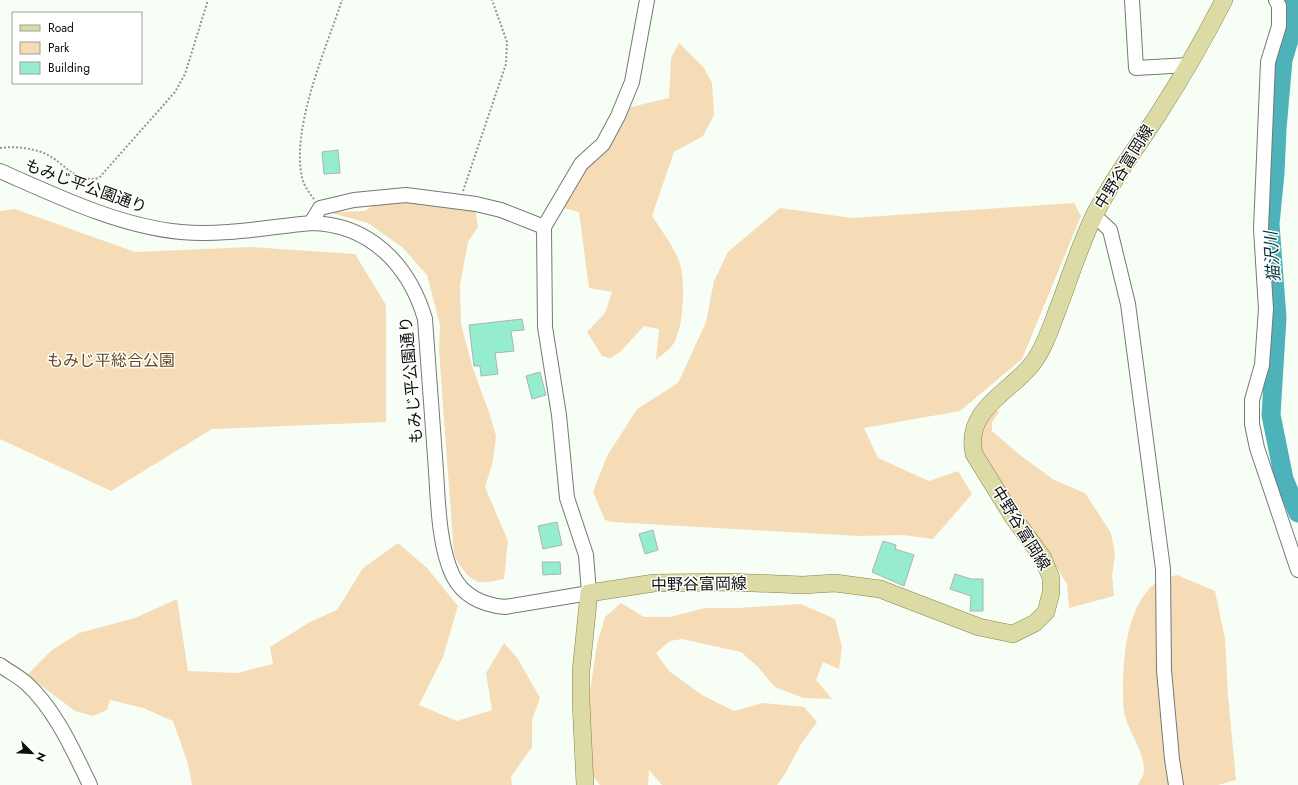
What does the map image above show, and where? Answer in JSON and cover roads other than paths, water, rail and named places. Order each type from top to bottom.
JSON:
[{"type":"main road","name":"中野谷富岡線","points":[[590,593],[654,583],[729,582],[803,586],[835,583],[880,589],[993,631],[1013,634],[1035,623],[1046,612],[1051,593],[1051,578],[1043,558],[1013,517],[974,454],[972,443],[975,423],[990,404],[1033,362],[1047,338],[1094,215],[1108,187],[1189,66],[1224,0]]},
{"type":"main road","points":[[585,785],[581,671],[590,593]]},
{"type":"street","points":[[590,593],[586,555],[567,498],[560,415],[545,327],[544,226],[581,164],[603,144],[618,116],[632,82],[647,0]]},
{"type":"street","points":[[1132,0],[1136,68],[1189,66]]},
{"type":"street","points":[[1276,0],[1279,6],[1279,26],[1268,62],[1261,229],[1266,309],[1262,365],[1252,400],[1252,424],[1257,448],[1298,570]]},
{"type":"street","name":"もみじ平公園通り","points":[[0,172],[111,216],[148,226],[180,232],[211,233],[311,223],[325,223],[345,229],[371,241],[384,250],[394,259],[420,302],[425,319],[442,534],[447,559],[454,577],[465,592],[483,604],[506,607],[590,593]]},
{"type":"street","points":[[311,223],[320,208],[354,200],[406,194],[501,210],[544,226]]},
{"type":"street","points":[[1094,215],[1110,230],[1128,304],[1163,569],[1164,670],[1172,759],[1176,785]]},
{"type":"street","points":[[0,665],[26,683],[48,709],[69,743],[90,785]]},
{"type":"waterway","name":"猫沢川","points":[[1293,0],[1297,13],[1283,60],[1270,224],[1277,318],[1271,415],[1284,479],[1298,513]]},
{"type":"park label","name":"もみじ平総合公園","points":[[111,360]]}]
